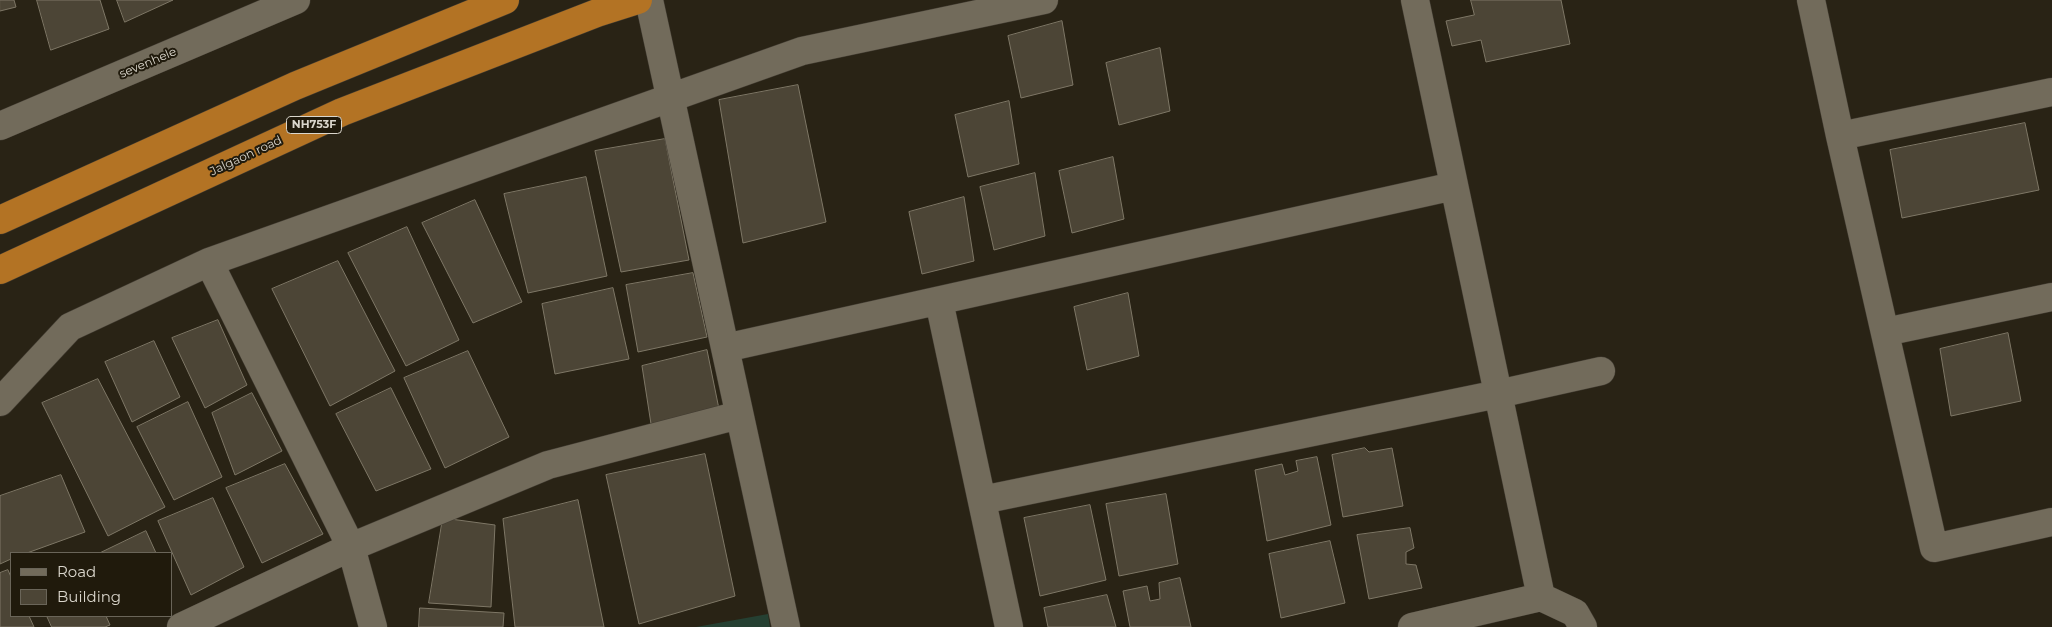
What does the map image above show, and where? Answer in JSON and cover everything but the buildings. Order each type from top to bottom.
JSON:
[{"type":"highway","points":[[0,220],[295,86],[505,0]]},
{"type":"highway","name":"Jalgaon road","points":[[0,270],[342,112],[597,12],[638,0]]},
{"type":"street","name":"sevenhele","points":[[0,126],[296,0]]},
{"type":"street","points":[[649,0],[786,627]]},
{"type":"street","points":[[0,402],[70,327],[209,262],[802,51],[1044,0]]},
{"type":"street","points":[[1414,0],[1541,597]]},
{"type":"street","points":[[1811,0],[1934,548],[2052,522]]},
{"type":"street","points":[[1840,136],[2052,92]]},
{"type":"street","points":[[725,348],[1454,186]]},
{"type":"street","points":[[209,262],[351,547],[373,627]]},
{"type":"street","points":[[1885,332],[2052,297]]},
{"type":"street","points":[[939,301],[1009,627]]},
{"type":"street","points":[[982,500],[1498,394],[1601,371]]},
{"type":"street","points":[[181,627],[351,547],[548,465],[740,415]]},
{"type":"street","points":[[1412,627],[1541,597],[1574,613],[1583,627]]},
{"type":"green space","points":[[768,614],[770,627],[696,627]]}]
